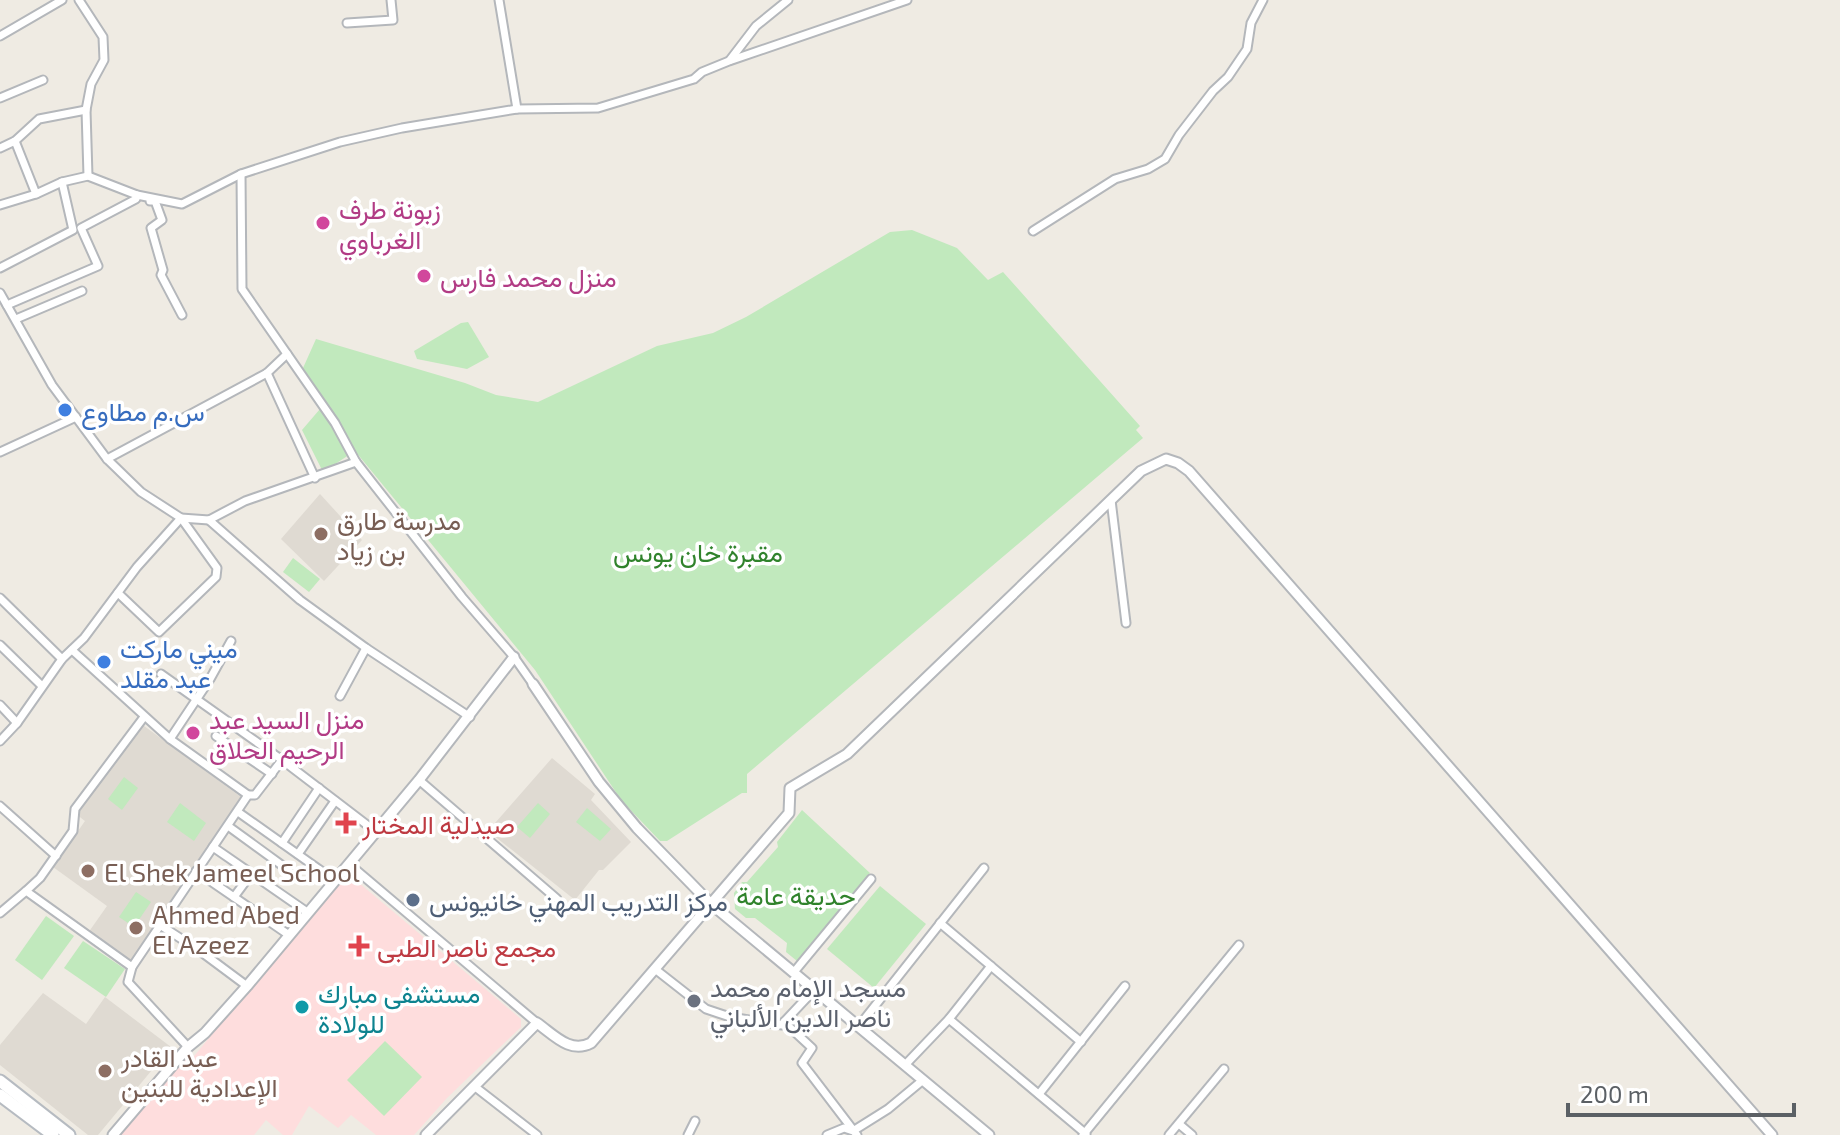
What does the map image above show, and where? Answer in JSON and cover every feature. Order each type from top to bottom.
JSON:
[{"type":"main road","points":[[0,1081],[69,1135]]},
{"type":"main road","points":[[0,1095],[53,1135]]},
{"type":"street","points":[[0,36],[62,0]]},
{"type":"street","points":[[79,0],[103,37],[104,60],[91,84],[86,110],[88,176]]},
{"type":"street","points":[[347,23],[393,20],[391,0]]},
{"type":"street","points":[[499,0],[517,109]]},
{"type":"street","points":[[729,61],[756,26],[788,0]]},
{"type":"street","points":[[7,305],[98,266],[81,228],[136,197],[182,204],[241,174],[299,154],[402,128],[517,109],[598,108],[694,79],[702,72],[729,61],[907,0]]},
{"type":"street","points":[[1033,231],[1115,179],[1148,169],[1165,159],[1179,135],[1213,91],[1228,77],[1247,49],[1251,23],[1263,0]]},
{"type":"street","points":[[0,98],[43,80]]},
{"type":"street","points":[[0,148],[15,141],[39,119],[86,110]]},
{"type":"street","points":[[15,141],[36,194]]},
{"type":"street","points":[[241,174],[240,284],[335,423],[356,462],[462,597],[514,657],[599,782],[637,828],[710,903],[989,1135]]},
{"type":"street","points":[[0,205],[62,182],[88,176],[136,197],[155,201],[162,220],[151,228],[163,270],[161,275],[182,315]]},
{"type":"street","points":[[0,268],[73,230],[62,182]]},
{"type":"street","points":[[16,319],[82,291]]},
{"type":"street","points":[[0,293],[52,385],[107,459],[141,492],[181,518],[217,568],[216,577],[159,632],[118,593]]},
{"type":"street","points":[[107,459],[267,373],[287,354]]},
{"type":"street","points":[[267,373],[315,478]]},
{"type":"street","points":[[0,452],[76,417]]},
{"type":"street","points":[[349,864],[537,1023],[572,1047],[582,1048],[591,1043],[789,813],[790,788],[847,754],[1141,471],[1161,460],[1178,463],[1189,471],[1772,1135]]},
{"type":"street","points":[[181,518],[209,520],[245,501],[356,462]]},
{"type":"street","points":[[1111,500],[1126,623]]},
{"type":"street","points":[[0,741],[17,723],[62,659],[84,638],[181,518]]},
{"type":"street","points":[[209,520],[300,600],[470,717]]},
{"type":"street","points":[[0,598],[62,659]]},
{"type":"street","points":[[170,739],[231,641]]},
{"type":"street","points":[[0,645],[42,686]]},
{"type":"street","points":[[340,696],[366,648]]},
{"type":"street","points":[[72,650],[170,739],[248,795],[255,795],[282,760]]},
{"type":"street","points":[[113,1135],[188,1047],[205,1033],[247,986],[419,780],[514,657]]},
{"type":"street","points":[[161,674],[375,831]]},
{"type":"street","points":[[0,705],[17,723]]},
{"type":"street","points":[[0,913],[26,891],[56,856],[73,831],[75,809],[144,717]]},
{"type":"street","points":[[216,736],[272,774]]},
{"type":"street","points":[[419,780],[557,899]]},
{"type":"street","points":[[282,843],[319,788]]},
{"type":"street","points":[[188,1047],[128,982],[132,967],[248,795]]},
{"type":"street","points":[[298,854],[335,801]]},
{"type":"street","points":[[0,806],[56,856]]},
{"type":"street","points":[[238,812],[334,880]]},
{"type":"street","points":[[299,817],[316,829]]},
{"type":"street","points":[[228,826],[287,869]]},
{"type":"street","points":[[213,847],[307,912]]},
{"type":"street","points":[[859,1026],[984,868]]},
{"type":"street","points":[[196,871],[289,935]]},
{"type":"street","points":[[234,897],[251,874]]},
{"type":"street","points":[[794,972],[871,879]]},
{"type":"street","points":[[26,891],[132,967]]},
{"type":"street","points":[[940,923],[1081,1042]]},
{"type":"street","points":[[160,925],[247,986]]},
{"type":"street","points":[[949,1019],[1085,1134],[1239,945]]},
{"type":"street","points":[[905,1065],[949,1019],[991,966]]},
{"type":"street","points":[[655,969],[706,1009],[730,1017],[782,1025],[815,989]]},
{"type":"street","points":[[1039,1094],[1125,986]]},
{"type":"street","points":[[784,1022],[812,1048],[802,1063],[855,1133]]},
{"type":"street","points":[[426,1135],[537,1023]]},
{"type":"street","points":[[1169,1135],[1224,1069]]},
{"type":"street","points":[[855,1133],[923,1080]]},
{"type":"street","points":[[474,1086],[537,1135]]},
{"type":"street","points":[[691,1134],[695,1121]]},
{"type":"street","points":[[1179,1124],[1192,1135]]},
{"type":"street","points":[[827,1135],[844,1128],[855,1133]]},
{"type":"shaded area","name":"مدرسة طارق بن زياد","points":[[320,494],[362,540],[324,581],[281,539]]},
{"type":"shaded area","points":[[140,723],[241,797],[130,963],[88,933],[107,906],[53,867],[85,821],[76,814],[77,810]]},
{"type":"shaded area","points":[[552,758],[595,794],[591,800],[631,842],[603,870],[599,870],[575,900],[488,831]]},
{"type":"shaded area","name":"مجمع ناصر الطبى","points":[[346,872],[521,1019],[521,1027],[447,1098],[414,1135],[376,1135],[351,1115],[338,1128],[309,1106],[292,1135],[283,1135],[266,1120],[254,1135],[108,1135],[176,1050],[190,1061]]},
{"type":"shaded area","name":"عبد القادر الإعدادية للبنين","points":[[43,993],[86,1024],[105,997],[171,1047],[98,1135],[88,1135],[0,1065],[0,1045]]},
{"type":"green space","name":"مقبرة خان يونس","points":[[912,230],[957,248],[988,280],[1003,272],[1140,426],[1136,430],[1143,438],[747,774],[747,793],[742,793],[667,841],[660,841],[621,800],[535,670],[355,451],[323,472],[302,430],[326,402],[303,368],[316,339],[496,395],[538,402],[657,346],[713,333],[746,317],[890,232]]},
{"type":"green space","points":[[468,322],[489,357],[467,369],[417,359],[414,351],[461,323]]},
{"type":"green space","points":[[293,558],[320,579],[309,592],[283,572]]},
{"type":"green space","points":[[124,777],[138,788],[122,810],[108,799]]},
{"type":"green space","points":[[180,803],[206,823],[194,841],[167,822]]},
{"type":"green space","points":[[538,803],[550,814],[530,838],[517,827]]},
{"type":"green space","points":[[587,808],[611,829],[600,841],[576,822]]},
{"type":"green space","name":"حديقة عامة","points":[[802,810],[870,873],[797,961],[786,952],[787,943],[755,918],[746,918],[735,909],[734,893],[778,847],[777,842]]},
{"type":"green space","points":[[880,886],[926,924],[874,988],[827,949]]},
{"type":"green space","points":[[136,892],[151,902],[134,927],[119,917]]},
{"type":"green space","points":[[46,916],[74,936],[42,980],[15,960]]},
{"type":"green space","points":[[83,941],[125,969],[106,997],[64,968]]},
{"type":"green space","points":[[385,1041],[422,1077],[384,1116],[347,1080]]},
{"type":"place","name":"زبونة طرف الغرباوي","points":[[323,223]]},
{"type":"place","name":"منزل محمد فارس","points":[[424,276]]},
{"type":"place","name":"س.م مطاوع","points":[[65,410]]},
{"type":"place","name":"مدرسة طارق بن زياد","points":[[321,534]]},
{"type":"place","name":"ميني ماركت عبد مقلد","points":[[104,662]]},
{"type":"place","name":"منزل السيد عبد الرحيم الحلاق","points":[[193,733]]},
{"type":"place","name":"صيدلية المختار","points":[[346,823]]},
{"type":"place","name":"El Shek Jameel School","points":[[88,871]]},
{"type":"place","name":"مركز التدريب المهني خانيونس","points":[[413,900]]},
{"type":"place","name":"Ahmed Abed El Azeez","points":[[136,928]]},
{"type":"place","name":"مجمع ناصر الطبى","points":[[359,946]]},
{"type":"place","name":"مسجد الإمام محمد ناصر الدين الألباني","points":[[694,1001]]},
{"type":"place","name":"مستشفى مبارك للولادة","points":[[302,1007]]},
{"type":"place","name":"عبد القادر الإعدادية للبنين","points":[[105,1071]]}]
